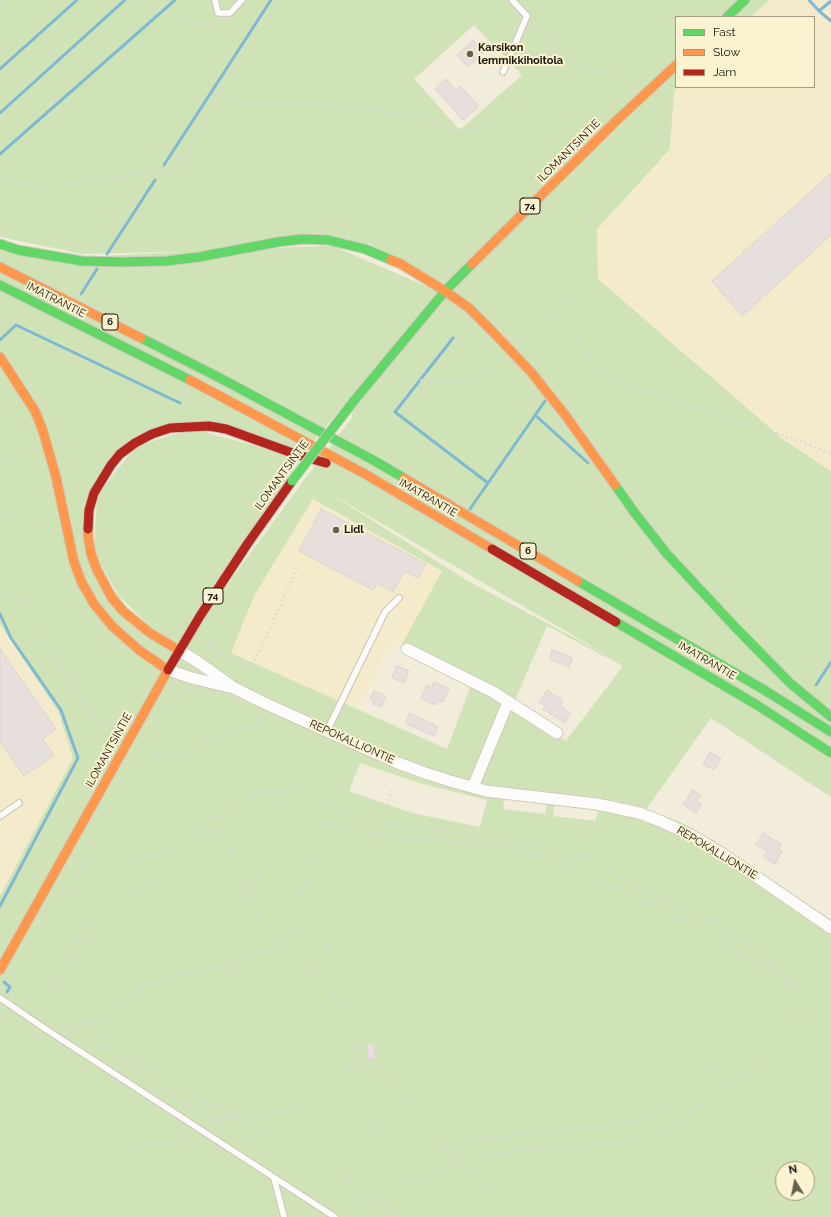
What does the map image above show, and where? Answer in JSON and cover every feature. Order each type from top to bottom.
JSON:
[{"type":"main road","points":[[728,16],[745,0]]},
{"type":"main road","name":"ILOMANTSINTIE","points":[[0,970],[168,670],[248,543],[292,481],[353,402],[445,291],[609,127],[675,65]]},
{"type":"main road","points":[[0,244],[18,250],[82,261],[102,262],[166,261],[199,257],[278,242],[302,239],[328,240],[365,249],[401,264],[445,291],[469,308],[531,372],[566,416],[634,512],[667,554],[790,683],[831,718]]},
{"type":"main road","name":"IMATRANTIE","points":[[0,267],[226,381],[372,460],[759,687],[831,732]]},
{"type":"main road","name":"IMATRANTIE","points":[[0,285],[213,392],[365,474],[757,705],[831,753]]},
{"type":"main road","points":[[0,357],[34,411],[43,431],[56,477],[74,562],[82,583],[94,604],[112,626],[139,650],[168,670]]},
{"type":"main road","points":[[180,651],[150,633],[123,611],[104,584],[91,554],[88,536],[89,517],[94,493],[102,478],[120,454],[135,443],[152,434],[170,428],[209,426],[226,429],[298,455],[365,474]]},
{"type":"street","points":[[407,649],[493,692],[557,733]]},
{"type":"street","name":"REPOKALLIONTIE","points":[[180,651],[234,688],[327,732],[398,763],[450,781],[486,791],[596,804],[639,813],[660,821],[691,835],[726,856],[831,928]]},
{"type":"street","name":"REPOKALLIONTIE","points":[[168,670],[192,678],[234,688]]},
{"type":"street","points":[[473,787],[508,702]]},
{"type":"lane","points":[[215,0],[218,12],[230,14],[242,0]]},
{"type":"lane","points":[[504,72],[528,16],[512,0]]},
{"type":"lane","points":[[327,732],[385,612],[399,598]]},
{"type":"lane","points":[[0,816],[19,803]]},
{"type":"lane","points":[[0,998],[335,1217]]},
{"type":"lane","points":[[274,1178],[284,1217]]},
{"type":"path","points":[[0,3],[6,0]]},
{"type":"path","points":[[136,0],[154,9],[209,26],[218,12]]},
{"type":"path","points":[[180,200],[181,179],[186,155],[250,41],[278,0]]},
{"type":"path","points":[[627,84],[615,69],[617,52],[624,43],[678,0]]},
{"type":"path","points":[[528,16],[553,39],[571,59],[583,66],[596,70],[615,69]]},
{"type":"path","points":[[220,95],[242,102],[298,103],[422,115],[446,128],[471,129],[504,116],[536,89],[557,65],[553,39]]},
{"type":"path","points":[[519,341],[541,322],[560,310],[579,286],[581,277],[583,236],[589,221],[599,206],[634,173],[662,141],[664,136],[663,126],[652,112]]},
{"type":"path","points":[[1,174],[36,189],[103,178],[166,172],[186,155]]},
{"type":"path","points":[[560,310],[593,361],[607,377],[800,441],[831,454]]},
{"type":"path","points":[[384,386],[398,381],[414,379],[450,383],[467,381],[487,371],[502,358]]},
{"type":"path","points":[[0,447],[4,453],[13,480],[30,586],[46,638],[72,685],[95,717],[119,733],[98,721],[88,711],[37,639],[16,600],[7,592],[0,591]]},
{"type":"path","points":[[0,519],[18,513]]},
{"type":"path","points":[[201,664],[238,589],[257,556]]},
{"type":"path","points":[[210,647],[234,661],[247,664],[254,662],[298,565]]},
{"type":"path","points":[[16,600],[34,602]]},
{"type":"path","points":[[155,717],[175,700],[192,678]]},
{"type":"path","points":[[144,747],[160,756],[170,757],[185,754],[198,748],[204,743],[210,730],[211,719],[209,710],[206,702],[200,696],[185,688]]},
{"type":"path","points":[[204,743],[260,722],[270,713]]},
{"type":"path","points":[[344,788],[358,755],[357,753]]},
{"type":"path","points":[[0,1017],[32,964],[99,834],[127,770]]},
{"type":"path","points":[[395,1217],[378,1213],[358,1203],[335,1187],[273,1154],[216,1120],[175,1098],[117,1056],[67,1028],[53,1018],[46,1004],[46,991],[56,970],[77,940],[99,899],[129,862],[160,854],[242,802],[267,791],[300,787],[355,816],[380,823],[404,828],[435,829],[542,845],[586,856],[656,897],[711,920],[751,944],[796,989],[803,1018],[820,1042],[831,1053]]},
{"type":"path","points":[[315,976],[316,964],[328,948],[332,929],[332,908],[334,896],[350,877],[363,852],[370,845],[392,790]]},
{"type":"path","points":[[395,1217],[384,1203],[369,1195],[332,1169],[179,1087],[128,1055],[66,1010],[57,995],[59,981],[101,924],[121,904],[233,821],[271,803],[294,804],[316,818],[345,829],[416,840],[458,841],[503,847],[552,860],[688,923],[765,967],[796,989]]},
{"type":"path","points":[[221,1110],[220,1072],[222,1028],[233,963],[238,914],[246,887],[263,869],[284,853],[301,831],[316,818]]},
{"type":"path","points":[[222,829],[259,915],[279,945],[298,964],[315,976],[332,993],[361,1058],[367,1075],[374,1126],[372,1138],[358,1158],[349,1181]]},
{"type":"path","points":[[67,1028],[107,1019],[140,988],[165,978],[191,974],[233,963],[279,945],[294,927],[302,891],[310,870],[335,834],[345,829]]},
{"type":"path","points":[[384,1203],[395,1185],[403,1177],[423,1159],[446,1147],[474,1139],[595,1127],[636,1120],[664,1106],[722,1059],[747,1034],[761,1013],[765,988],[763,983],[757,971],[729,946]]},
{"type":"path","points":[[395,1217],[411,1193],[436,1173],[458,1160],[486,1154],[596,1145],[637,1139],[670,1130],[719,1091],[745,1075],[772,1053],[803,1018]]},
{"type":"path","points":[[67,1217],[74,1205],[82,1198],[85,1186],[108,1175],[111,1163],[146,1144],[182,1140],[199,1128],[216,1120],[234,1116],[275,1114],[297,1106],[337,1080],[361,1058],[362,1044]]},
{"type":"path","points":[[361,1058],[392,1077],[405,1095],[411,1117],[432,1140],[446,1147],[458,1160],[499,1197],[515,1217]]},
{"type":"path","points":[[177,1114],[188,1161],[200,1188],[217,1217]]},
{"type":"path","points":[[372,1138],[385,1158],[403,1177]]},
{"type":"shaded area","points":[[769,0],[831,0],[831,471],[784,440],[598,279],[597,229],[670,149],[674,91],[677,88],[815,88],[815,16],[752,16]]},
{"type":"shaded area","points":[[313,499],[442,571],[402,644],[389,648],[359,710],[231,653],[254,596]]},
{"type":"shaded area","points":[[0,624],[58,711],[73,758],[0,896]]},
{"type":"green space","points":[[0,0],[769,0],[752,16],[675,16],[675,88],[677,88],[674,91],[670,149],[597,229],[598,279],[784,440],[831,471],[831,797],[711,718],[645,811],[678,821],[713,840],[831,920],[831,1217],[0,1217],[0,972],[203,618],[307,476],[352,418],[352,408],[451,291],[370,244],[82,254],[0,237]],"holes":[[[474,25],[522,75],[460,130],[414,79]],[[326,491],[612,658],[466,580]],[[313,499],[442,571],[402,644],[473,680],[447,749],[231,653],[254,596]],[[547,626],[623,666],[566,741],[512,707]],[[360,763],[419,783],[487,800],[480,827],[412,813],[349,791]],[[505,795],[547,799],[545,814],[503,809]],[[555,800],[598,806],[596,821],[553,816]]]},
{"type":"green space","points":[[328,244],[438,291],[304,453],[227,427],[151,431],[92,491],[95,572],[175,651],[0,966],[0,896],[73,758],[58,711],[0,624],[0,249],[46,259]]},
{"type":"green space","points":[[193,429],[301,458],[177,646],[126,608],[94,553],[97,496],[136,446]]},
{"type":"building","name":"Karsikon lemmikkihoitola","points":[[473,40],[484,53],[468,67],[457,55]]},
{"type":"building","points":[[446,79],[456,90],[460,86],[479,106],[463,120],[435,89]]},
{"type":"building","points":[[831,173],[831,235],[742,316],[712,281]]},
{"type":"building","name":"Lidl","points":[[321,509],[426,564],[418,578],[404,571],[393,592],[377,583],[373,590],[299,551]]},
{"type":"building","points":[[0,649],[56,729],[42,739],[54,755],[24,776],[0,742]]},
{"type":"building","points":[[552,650],[573,658],[569,667],[549,659]]},
{"type":"building","points":[[397,666],[409,671],[404,683],[392,678]]},
{"type":"building","points":[[434,682],[449,689],[443,702],[438,700],[435,705],[421,698],[427,685],[432,688]]},
{"type":"building","points":[[547,690],[563,701],[560,706],[571,713],[565,723],[543,709],[545,706],[539,702]]},
{"type":"building","points":[[374,691],[386,696],[381,707],[373,704],[374,701],[370,699]]},
{"type":"building","points":[[410,713],[438,727],[434,736],[405,723]]},
{"type":"building","points":[[710,752],[721,759],[714,770],[703,764]]},
{"type":"building","points":[[693,790],[701,796],[697,801],[702,805],[696,813],[683,804]]},
{"type":"building","points":[[763,833],[781,844],[778,849],[782,851],[775,864],[764,857],[767,851],[756,845]]},
{"type":"building","points":[[367,1044],[375,1044],[375,1059],[368,1059]]},
{"type":"waterway","points":[[0,69],[77,0]]},
{"type":"waterway","points":[[0,113],[125,0]]},
{"type":"waterway","points":[[0,154],[175,0]]},
{"type":"waterway","points":[[164,165],[271,0]]},
{"type":"waterway","points":[[809,0],[831,21]]},
{"type":"waterway","points":[[819,11],[831,1]]},
{"type":"waterway","points":[[107,254],[155,180]]},
{"type":"waterway","points":[[81,294],[97,269]]},
{"type":"waterway","points":[[0,340],[16,325],[180,403]]},
{"type":"waterway","points":[[453,338],[395,412],[488,483]]},
{"type":"waterway","points":[[470,509],[545,401]]},
{"type":"waterway","points":[[535,415],[588,463]]},
{"type":"waterway","points":[[0,614],[11,638],[61,710],[78,758],[0,906]]},
{"type":"waterway","points":[[816,685],[831,662]]},
{"type":"waterway","points":[[4,982],[10,987],[7,992]]},
{"type":"traffic: fast","points":[[728,16],[745,0]]},
{"type":"traffic: fast","points":[[0,244],[18,250],[82,261],[123,262],[166,261],[199,257],[302,239],[328,240],[365,249],[391,260]]},
{"type":"traffic: fast","points":[[353,402],[445,291],[472,264]]},
{"type":"traffic: fast","points":[[0,285],[190,380]]},
{"type":"traffic: fast","points":[[141,338],[220,378],[404,478]]},
{"type":"traffic: fast","points":[[292,481],[353,402]]},
{"type":"traffic: fast","points":[[615,485],[667,554],[790,683],[831,717]]},
{"type":"traffic: fast","points":[[578,581],[766,691],[831,732]]},
{"type":"traffic: fast","points":[[616,622],[757,705],[831,753]]},
{"type":"traffic: slow","points":[[472,264],[615,122],[675,66]]},
{"type":"traffic: slow","points":[[391,260],[401,264],[445,291],[469,308],[491,330],[531,372],[566,416],[615,485]]},
{"type":"traffic: slow","points":[[0,267],[141,338]]},
{"type":"traffic: slow","points":[[0,357],[35,411],[43,431],[56,477],[74,562],[82,583],[94,604],[112,626],[139,650],[168,670]]},
{"type":"traffic: slow","points":[[190,380],[365,474],[492,549]]},
{"type":"traffic: slow","points":[[404,478],[578,581]]},
{"type":"traffic: slow","points":[[88,529],[91,554],[97,570],[112,598],[123,611],[150,633],[180,651]]},
{"type":"traffic: slow","points":[[0,970],[168,670]]},
{"type":"traffic: jam","points":[[88,529],[89,510],[94,493],[111,465],[120,454],[135,443],[152,434],[170,428],[209,426],[226,429],[298,455],[326,463]]},
{"type":"traffic: jam","points":[[168,670],[200,616],[248,543],[292,481]]},
{"type":"traffic: jam","points":[[492,549],[616,622]]},
{"type":"place","name":"Karsikon lemmikkihoitola","points":[[470,54]]},
{"type":"place","name":"Lidl","points":[[336,530]]}]
